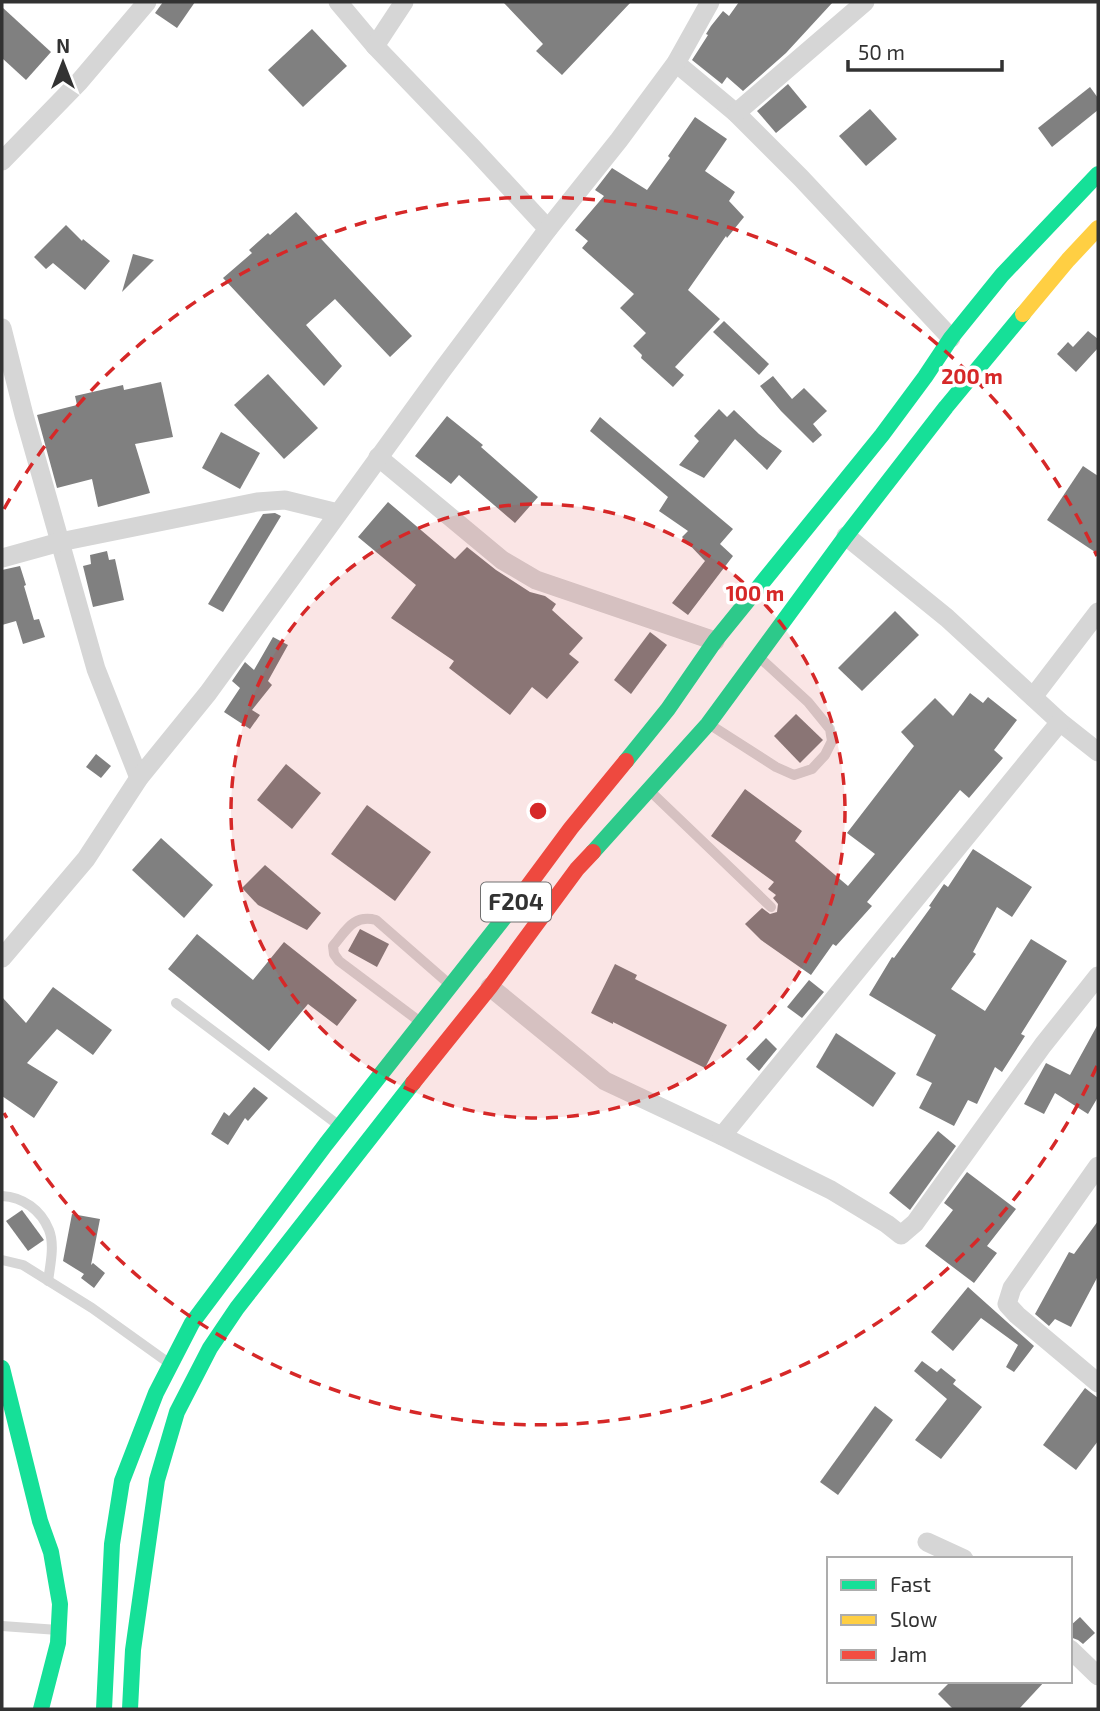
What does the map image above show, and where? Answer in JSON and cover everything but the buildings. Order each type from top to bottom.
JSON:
[{"type":"main road","name":"F204","points":[[104,1709],[112,1544],[122,1481],[156,1393],[192,1323],[340,1127],[497,929],[571,828],[668,709],[715,641],[882,435],[951,338],[1002,275],[1098,174]]},
{"type":"main road","name":"F204","points":[[130,1709],[133,1650],[157,1480],[177,1412],[210,1348],[237,1308],[490,987],[577,869],[708,724],[846,536],[954,398],[1068,260],[1098,228]]},
{"type":"main road","points":[[2,1368],[40,1521],[51,1552],[60,1604],[58,1643],[41,1709]]},
{"type":"street","points":[[2,161],[79,82],[147,2]]},
{"type":"street","points":[[338,2],[375,46],[548,229]]},
{"type":"street","points":[[375,46],[404,2]]},
{"type":"street","points":[[2,958],[86,859],[139,778],[208,693],[378,457],[548,229],[619,140],[676,63],[710,2]]},
{"type":"street","points":[[736,113],[865,2]]},
{"type":"street","points":[[676,63],[736,113],[951,338]]},
{"type":"street","points":[[2,328],[96,669],[139,778]]},
{"type":"street","points":[[378,457],[502,560],[536,580],[715,641]]},
{"type":"street","points":[[2,558],[60,542],[257,502],[285,500],[338,513]]},
{"type":"street","points":[[846,536],[947,618],[1060,722],[1098,752]]},
{"type":"street","points":[[1032,697],[1098,612]]},
{"type":"street","points":[[722,1136],[1060,722]]},
{"type":"street","points":[[490,987],[605,1081],[831,1190],[901,1235],[915,1223],[1043,1045],[1098,976]]},
{"type":"street","points":[[1098,1166],[1012,1288],[1007,1304],[1098,1383]]},
{"type":"street","points":[[927,1542],[960,1557]]},
{"type":"street","points":[[1072,1651],[1098,1676]]},
{"type":"lane","points":[[708,724],[776,767],[794,775],[812,769],[825,755],[832,741],[830,729],[808,702],[758,656]]},
{"type":"lane","points":[[648,789],[771,907]]},
{"type":"lane","points":[[422,1023],[339,961],[333,946],[356,920],[366,917],[376,920],[451,986]]},
{"type":"lane","points":[[176,1003],[340,1127]]},
{"type":"lane","points":[[2,1196],[26,1202],[50,1231],[48,1281]]},
{"type":"lane","points":[[2,1260],[23,1265],[92,1308],[170,1364]]},
{"type":"lane","points":[[2,1626],[59,1630]]},
{"type":"traffic: fast","points":[[626,761],[668,709],[715,641],[882,435],[951,338],[1002,275],[1098,174]]},
{"type":"traffic: fast","points":[[593,852],[708,724],[846,536],[946,407],[1023,314]]},
{"type":"traffic: fast","points":[[104,1709],[112,1544],[122,1481],[156,1393],[192,1323],[326,1144],[511,909]]},
{"type":"traffic: fast","points":[[130,1709],[133,1650],[157,1480],[177,1412],[210,1348],[237,1308],[413,1083]]},
{"type":"traffic: fast","points":[[2,1368],[40,1521],[51,1552],[60,1604],[58,1643],[41,1709]]},
{"type":"traffic: slow","points":[[1023,314],[1098,228]]},
{"type":"traffic: jam","points":[[511,909],[571,828],[626,761]]},
{"type":"traffic: jam","points":[[413,1083],[490,987],[577,869],[593,852]]}]
